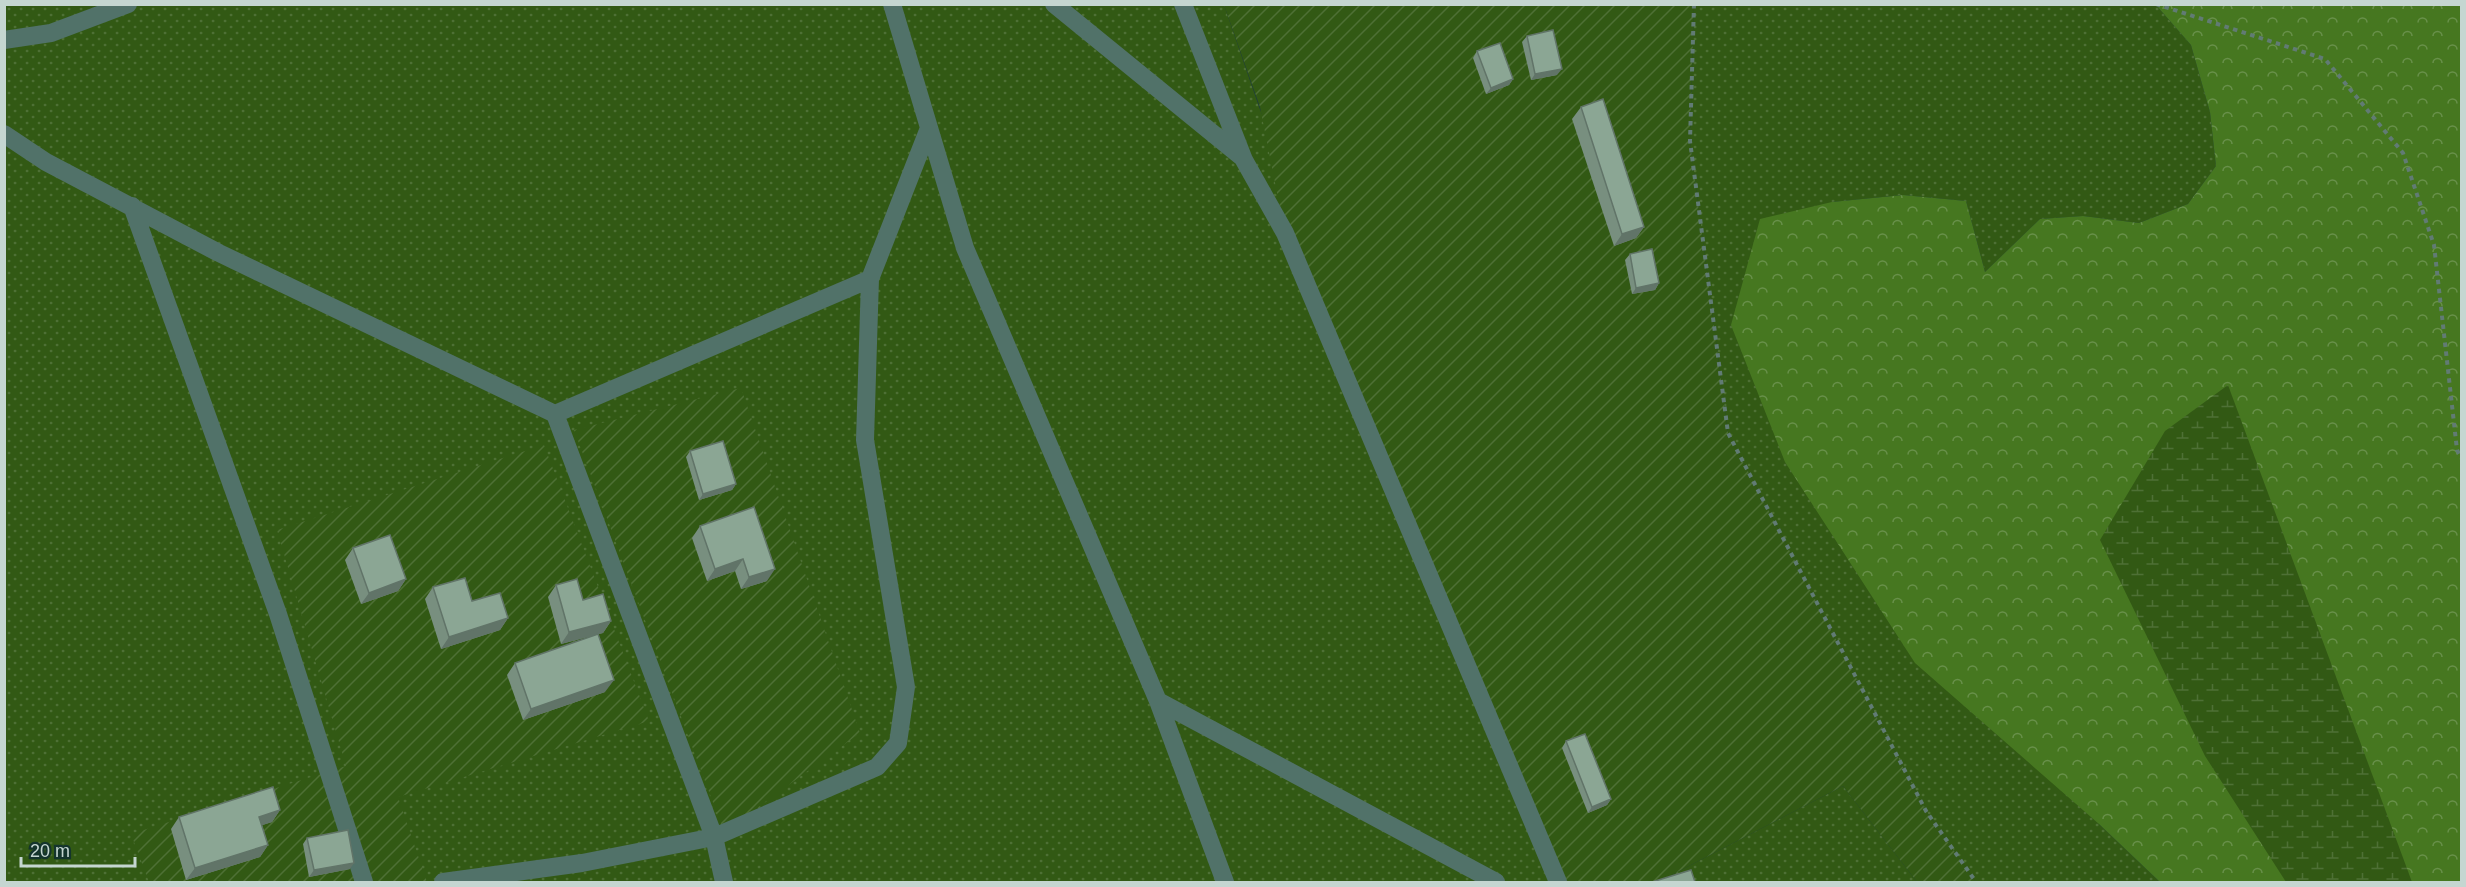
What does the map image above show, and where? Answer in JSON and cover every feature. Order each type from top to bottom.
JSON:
[{"type":"lane","points":[[4,40],[51,33],[128,4]]},
{"type":"lane","points":[[892,4],[964,248],[1158,701],[1225,882]]},
{"type":"lane","points":[[1054,4],[1244,160]]},
{"type":"lane","points":[[1183,4],[1244,160],[1285,233],[1558,882]]},
{"type":"lane","points":[[443,882],[582,863],[714,837],[877,767],[898,743],[906,687],[865,440],[870,279],[929,128]]},
{"type":"lane","points":[[4,134],[46,162],[219,254],[555,414],[714,837],[724,882]]},
{"type":"lane","points":[[132,206],[278,614],[364,882]]},
{"type":"lane","points":[[555,414],[870,279]]},
{"type":"lane","points":[[1158,701],[1496,882]]},
{"type":"path","points":[[1694,4],[1690,141],[1728,433],[1926,811],[1976,882]]},
{"type":"path","points":[[2156,4],[2325,59],[2403,153],[2434,245],[2457,450],[2462,459]]},
{"type":"green space","points":[[5,4],[1224,5],[1259,107],[1558,882],[5,882]]},
{"type":"green space","points":[[1224,5],[1694,5],[1690,141],[1728,433],[1926,811],[1976,882],[1917,882],[1843,786],[1658,882],[1558,882],[1285,233],[1260,107]]},
{"type":"green space","points":[[1694,5],[2156,5],[2191,45],[2210,112],[2216,166],[2188,204],[2139,223],[2083,216],[2040,219],[1985,272],[1966,201],[1903,195],[1832,202],[2099,824],[2160,882],[1976,882],[1926,811],[1728,433],[1690,141]]},
{"type":"green space","points":[[2156,5],[2461,5],[2461,882],[2160,882],[2099,824],[1915,663],[1785,462],[1731,325],[1760,219],[1832,202],[1903,195],[1966,201],[1985,272],[2040,219],[2083,216],[2139,223],[2188,204],[2216,166],[2210,112],[2191,45]]},
{"type":"green space","points":[[2228,385],[2412,882],[2286,882],[2205,756],[2100,540],[2165,431]]},
{"type":"green space","points":[[741,388],[860,733],[724,832],[574,430]]},
{"type":"green space","points":[[544,445],[649,721],[398,797],[427,882],[149,882],[131,834],[346,766],[277,530]]},
{"type":"green space","points":[[1843,786],[1917,882],[1658,882]]},
{"type":"building","points":[[1553,30],[1562,69],[1535,74],[1527,36]]},
{"type":"building","points":[[1500,43],[1513,79],[1491,88],[1477,51]]},
{"type":"building","points":[[1603,99],[1644,227],[1622,234],[1581,107]]},
{"type":"building","points":[[1652,249],[1659,283],[1636,288],[1630,254]]},
{"type":"building","points":[[723,441],[736,484],[703,494],[690,451]]},
{"type":"building","points":[[754,507],[775,569],[749,577],[743,559],[715,569],[700,526]]},
{"type":"building","points":[[390,535],[406,579],[369,593],[353,548]]},
{"type":"building","points":[[465,578],[472,601],[500,593],[508,618],[449,637],[433,587]]},
{"type":"building","points":[[577,579],[583,600],[603,594],[611,621],[569,632],[556,585]]},
{"type":"building","points":[[598,634],[614,680],[531,709],[515,663]]},
{"type":"building","points":[[1585,734],[1611,799],[1592,807],[1566,741]]},
{"type":"building","points":[[273,787],[280,810],[259,817],[268,845],[195,868],[179,817]]},
{"type":"building","points":[[348,830],[354,863],[314,870],[307,838]]},
{"type":"building","points":[[1691,870],[1695,882],[1652,882]]}]
